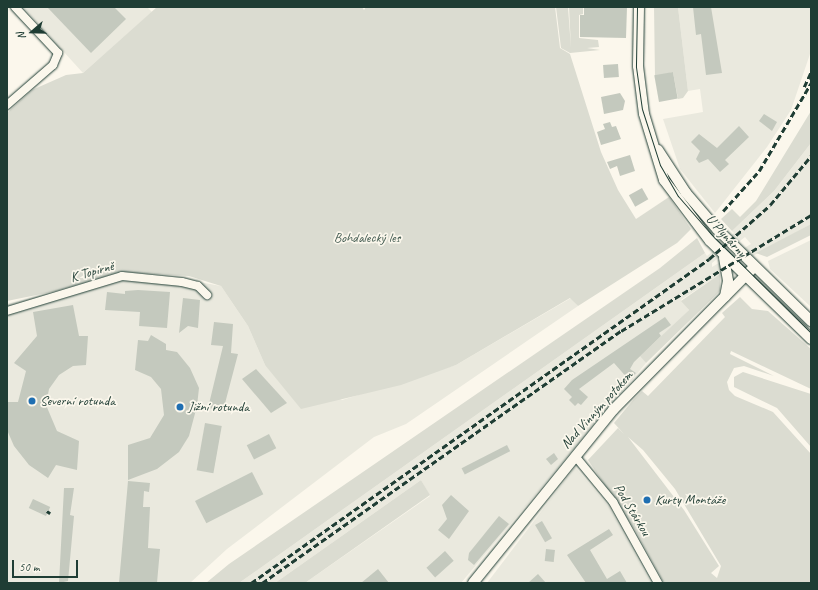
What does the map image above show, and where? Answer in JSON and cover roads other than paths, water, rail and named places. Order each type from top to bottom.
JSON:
[{"type":"street","points":[[7,105],[53,65],[58,53],[15,7]]},
{"type":"street","name":"U Plynárny","points":[[639,7],[638,66],[649,131],[664,180],[722,254],[744,277],[811,339]]},
{"type":"street","name":"U Plynárny","points":[[649,131],[686,192],[754,267],[811,321]]},
{"type":"street","points":[[722,254],[727,268],[725,297]]},
{"type":"street","name":"Nad Vinným potokem","points":[[473,583],[613,410],[754,267]]},
{"type":"street","name":"K Topírně","points":[[7,311],[122,276],[182,282],[198,286],[208,295]]},
{"type":"street","name":"Pod Stárkou","points":[[575,456],[613,502],[658,583]]},
{"type":"tram line","points":[[637,7],[636,67],[642,109],[660,165],[678,196],[711,234],[811,333]]},
{"type":"railway","points":[[804,87],[811,72]]},
{"type":"railway","points":[[723,211],[759,171],[811,83]]},
{"type":"railway","points":[[251,583],[709,259],[770,205],[811,156]]},
{"type":"railway","points":[[262,583],[621,331],[811,215]]},
{"type":"place","name":"Severní rotunda","points":[[32,401]]},
{"type":"place","name":"Jižní rotunda","points":[[180,407]]},
{"type":"place","name":"Kurty Montáže","points":[[647,500]]},
{"type":"park label","name":"Bohdalecký les","points":[[367,238]]}]
